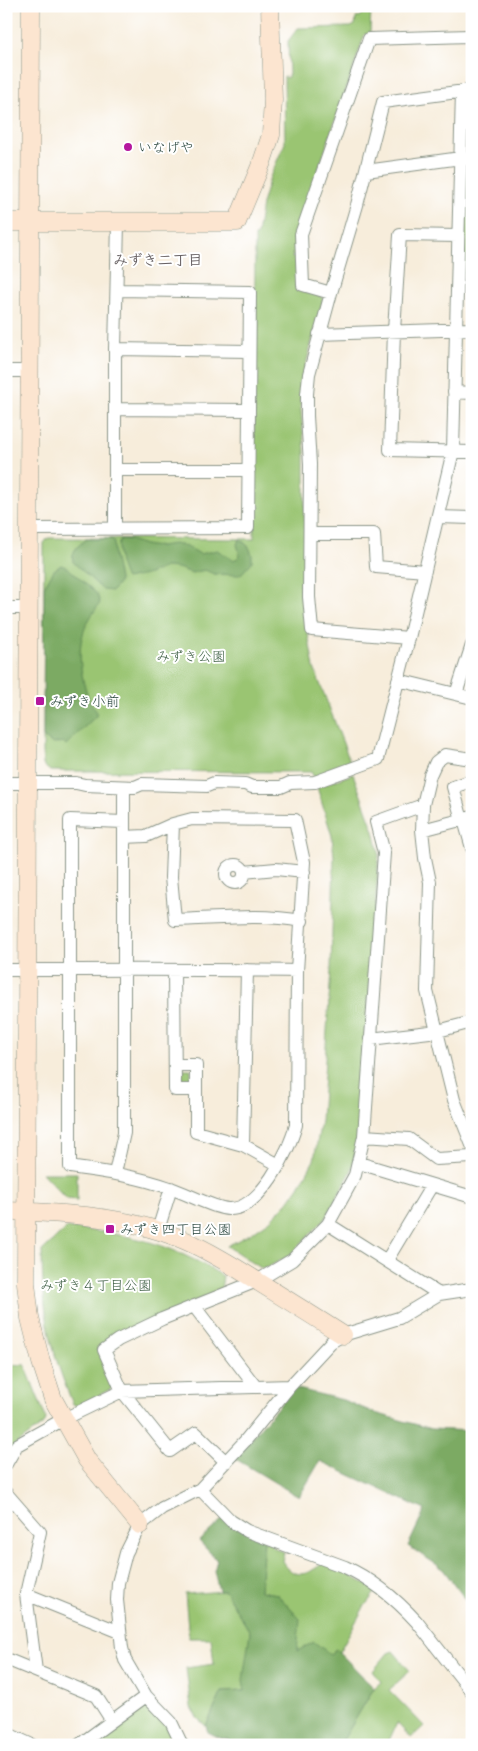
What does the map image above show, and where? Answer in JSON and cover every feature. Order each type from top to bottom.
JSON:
[{"type":"street","points":[[31,6],[29,970],[26,1284],[30,1318],[41,1362],[54,1399],[87,1460],[140,1525]]},
{"type":"street","points":[[6,222],[237,222],[271,135],[273,100],[270,6]]},
{"type":"street","points":[[331,293],[303,285],[302,234],[369,39],[468,36],[472,41]]},
{"type":"street","points":[[6,782],[76,783],[124,787],[135,787],[142,784],[207,786],[214,783],[245,784],[252,787],[281,787],[290,783],[315,782],[378,759],[409,638],[453,451],[458,236],[466,159],[467,91],[383,102],[366,171],[319,334],[306,394],[310,464],[310,597],[312,630],[409,638]]},
{"type":"street","points":[[366,171],[466,159]]},
{"type":"street","points":[[115,529],[115,349],[118,223]]},
{"type":"street","points":[[458,236],[400,234],[394,331],[390,450],[472,452]]},
{"type":"street","points":[[30,529],[248,528],[250,292],[117,290]]},
{"type":"street","points":[[319,334],[472,329]]},
{"type":"street","points":[[115,349],[249,351]]},
{"type":"street","points":[[6,372],[30,371]]},
{"type":"street","points":[[454,392],[472,393]]},
{"type":"street","points":[[115,409],[248,410]]},
{"type":"street","points":[[116,470],[249,470]]},
{"type":"street","points":[[438,517],[472,518]]},
{"type":"street","points":[[310,534],[374,534],[376,567],[425,571]]},
{"type":"street","points":[[6,608],[29,608]]},
{"type":"street","points":[[456,694],[472,645]]},
{"type":"street","points":[[398,680],[472,698]]},
{"type":"street","points":[[472,759],[444,756],[440,758],[430,775],[423,805],[422,830],[430,882],[427,991],[454,1100],[466,1118],[472,1145]]},
{"type":"street","points":[[468,782],[453,787],[466,819],[472,848]]},
{"type":"street","points":[[115,1173],[124,1133],[124,787]]},
{"type":"street","points":[[226,1462],[196,1433],[170,1451],[122,1391],[104,1350],[118,1340],[162,1319],[257,1281],[292,1260],[328,1224],[355,1175],[364,1136],[384,854],[376,822],[423,805]]},
{"type":"street","points":[[124,822],[70,820],[70,1167],[129,1175],[227,1209],[238,1208],[251,1200],[266,1185],[279,1165],[291,1141],[297,1116],[298,971],[304,862],[295,820],[192,819],[173,824],[146,836],[124,837]]},
{"type":"street","points":[[422,830],[466,819]]},
{"type":"street","points":[[173,824],[171,877],[174,920],[255,916],[302,921]]},
{"type":"street","points":[[244,872],[276,868],[304,872]]},
{"type":"street","points":[[6,970],[298,971]]},
{"type":"street","points":[[174,970],[175,1090],[196,1090]]},
{"type":"street","points":[[243,1145],[247,970]]},
{"type":"street","points":[[370,1039],[438,1031],[472,1022]]},
{"type":"street","points":[[176,1065],[196,1065],[196,1132],[243,1145],[279,1165]]},
{"type":"street","points":[[364,1136],[409,1139],[436,1159],[472,1157]]},
{"type":"street","points":[[359,1163],[472,1197]]},
{"type":"street","points":[[386,1260],[432,1186]]},
{"type":"street","points":[[158,1230],[171,1188]]},
{"type":"street","points":[[6,1211],[89,1216],[158,1230],[200,1247],[343,1335]]},
{"type":"street","points":[[328,1224],[439,1294]]},
{"type":"street","points":[[182,1745],[171,1722],[146,1696],[125,1660],[120,1632],[118,1583],[126,1553],[140,1525],[162,1508],[200,1489],[331,1342],[343,1335],[399,1318],[439,1294],[472,1289]]},
{"type":"street","points":[[194,1306],[255,1386]]},
{"type":"street","points":[[6,1464],[17,1445],[64,1419],[122,1391],[290,1386]]},
{"type":"street","points":[[200,1489],[231,1521],[246,1531],[345,1567],[377,1586],[410,1613],[472,1692]]},
{"type":"street","points":[[6,1493],[40,1532],[26,1594],[36,1671]]},
{"type":"street","points":[[26,1594],[120,1632]]},
{"type":"street","points":[[6,1659],[96,1696],[112,1720]]},
{"type":"street","points":[[78,1745],[146,1696]]},
{"type":"street","points":[[6,1733],[32,1745]]},
{"type":"green space","name":"みずき公園","points":[[367,8],[371,8],[370,34],[365,34],[297,232],[296,247],[297,289],[320,295],[323,299],[305,368],[300,401],[305,451],[305,599],[308,634],[314,668],[351,764],[314,777],[311,772],[50,771],[43,765],[44,543],[48,538],[254,539],[255,236],[257,235],[262,204],[270,177],[285,143],[284,76],[287,78],[289,74],[288,41],[298,28],[351,27],[355,25],[356,18],[361,16]]},
{"type":"green space","points":[[468,163],[472,164],[472,273],[462,273],[464,166]]},
{"type":"green space","points":[[87,539],[111,539],[114,541],[114,555],[119,583],[112,591],[103,590],[73,562],[73,555],[76,549]]},
{"type":"green space","points":[[121,539],[153,546],[181,545],[200,554],[217,550],[233,560],[240,555],[237,544],[240,539],[249,547],[252,562],[240,575],[214,574],[205,570],[192,573],[178,568],[166,567],[146,575],[126,579],[118,553]]},
{"type":"green space","points":[[61,565],[68,568],[97,594],[100,603],[84,630],[80,653],[85,686],[92,705],[97,712],[96,716],[66,745],[63,742],[53,744],[43,737],[44,587],[54,570]]},
{"type":"green space","points":[[353,774],[374,831],[379,852],[360,1133],[351,1172],[325,1219],[289,1256],[266,1268],[261,1268],[227,1246],[269,1221],[288,1202],[314,1160],[321,1121],[331,970],[334,857],[332,836],[317,787]]},
{"type":"green space","points":[[181,1069],[191,1069],[191,1084],[181,1084]]},
{"type":"green space","points":[[42,1173],[77,1173],[77,1200],[67,1199]]},
{"type":"green space","name":"みずき４丁目公園","points":[[67,1228],[114,1234],[159,1245],[197,1261],[223,1276],[221,1290],[114,1337],[97,1348],[113,1385],[111,1389],[78,1406],[73,1404],[53,1348],[46,1311],[42,1272],[42,1251]]},
{"type":"green space","points":[[6,1364],[25,1365],[46,1418],[45,1423],[6,1452]]},
{"type":"green space","points":[[294,1388],[343,1400],[375,1413],[432,1429],[472,1431],[472,1608],[442,1568],[408,1546],[425,1510],[320,1461],[299,1497],[234,1458]]},
{"type":"green space","points":[[224,1518],[264,1540],[260,1591],[277,1594],[300,1619],[297,1651],[314,1642],[330,1654],[336,1649],[374,1688],[340,1745],[318,1743],[317,1745],[231,1745],[229,1739],[220,1738],[208,1732],[206,1726],[222,1692],[245,1691],[243,1680],[250,1632],[225,1591],[219,1591],[214,1571],[217,1560],[199,1541]]},
{"type":"green space","points":[[264,1540],[284,1552],[282,1561],[297,1574],[307,1573],[324,1562],[377,1590],[364,1607],[339,1652],[336,1649],[330,1654],[297,1651],[260,1591]]},
{"type":"green space","points":[[225,1591],[250,1632],[245,1691],[222,1692],[206,1726],[197,1718],[191,1707],[186,1668],[214,1664],[211,1638],[189,1638],[185,1594]]},
{"type":"green space","points":[[393,1651],[410,1671],[389,1690],[424,1726],[411,1738],[397,1723],[387,1745],[340,1745],[374,1688],[381,1682],[373,1671],[388,1653]]},
{"type":"green space","points":[[146,1703],[161,1715],[178,1745],[85,1745]]},
{"type":"place","name":"いなげや","points":[[128,147]]},
{"type":"place","name":"みずき小前","points":[[40,701]]},
{"type":"place","name":"みずき四丁目公園","points":[[110,1229]]},
{"type":"district","name":"みずき二丁目","points":[[158,260]]}]
